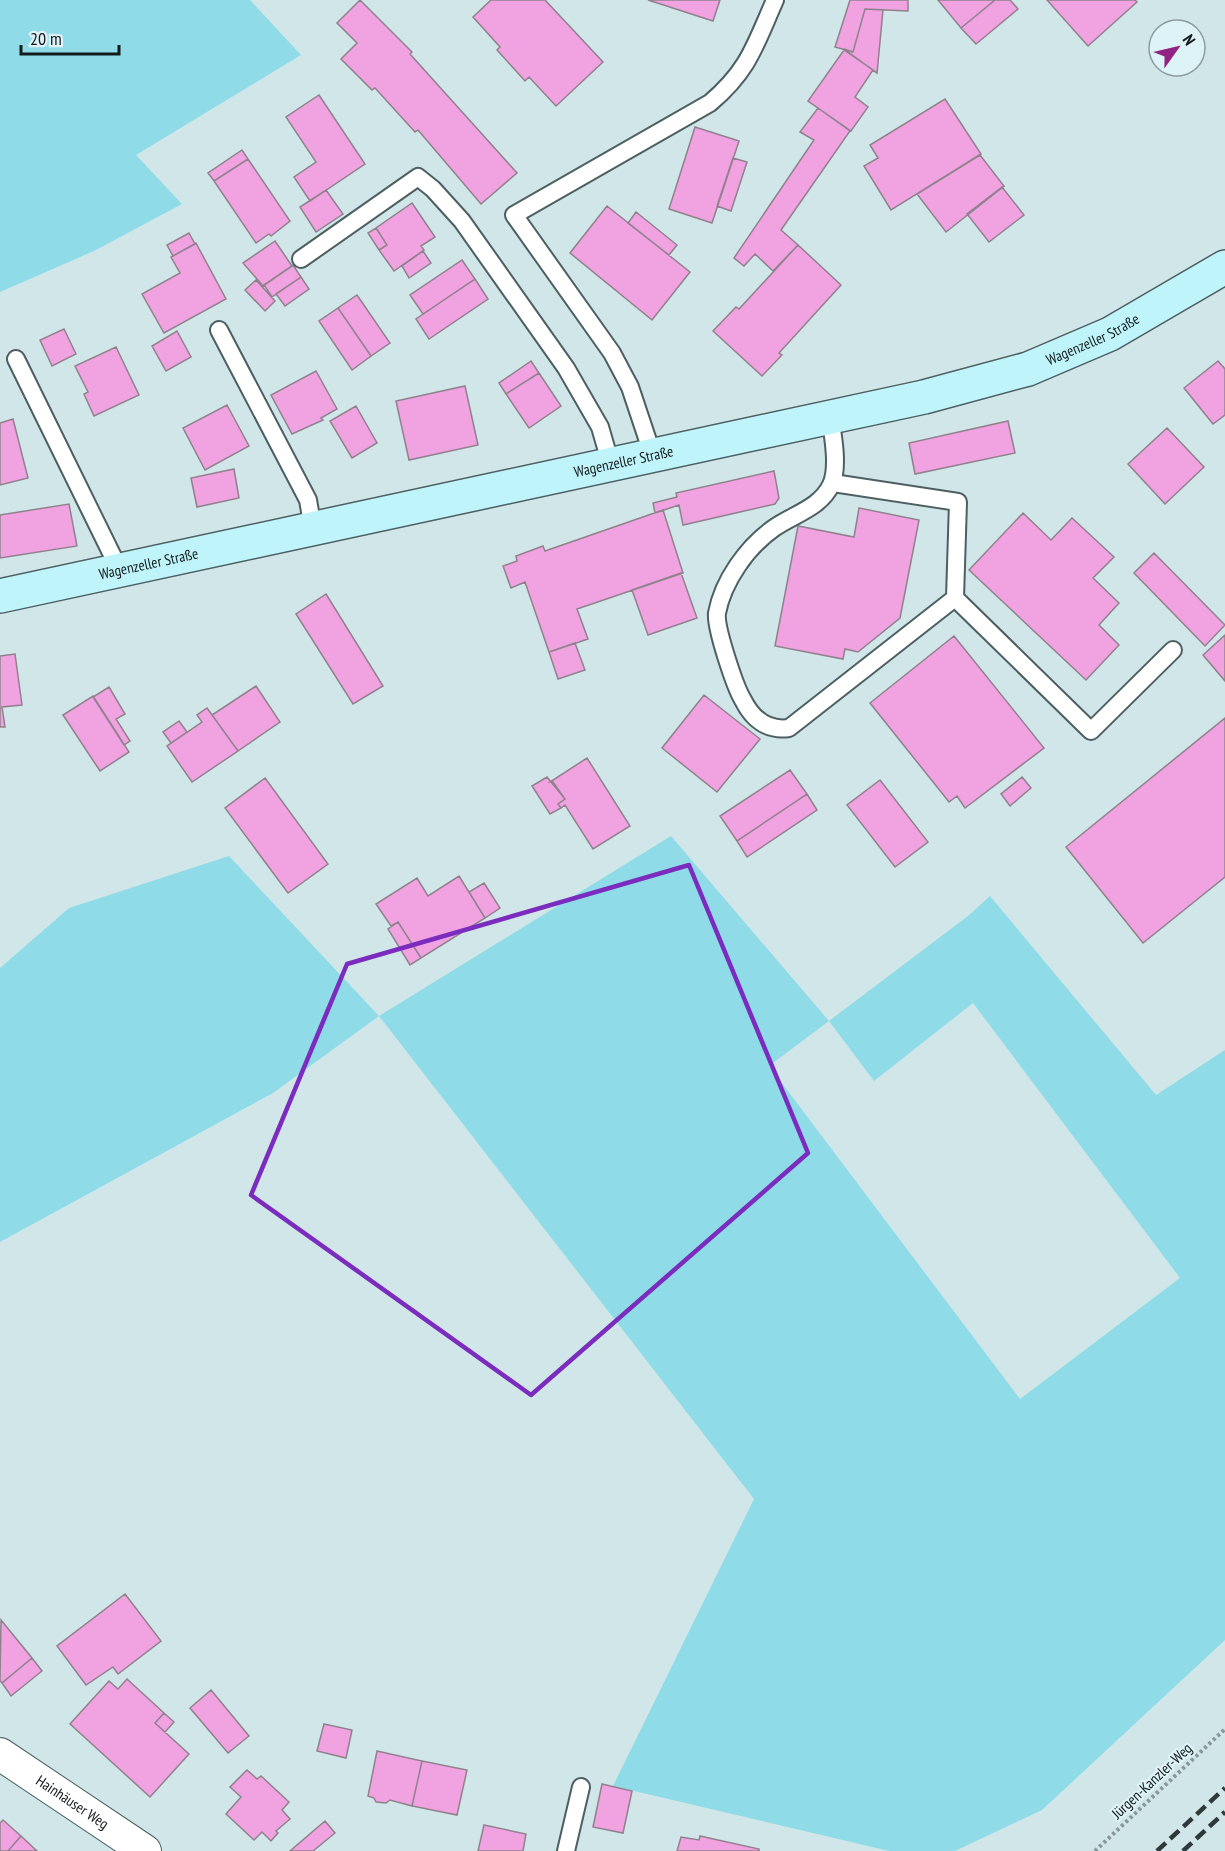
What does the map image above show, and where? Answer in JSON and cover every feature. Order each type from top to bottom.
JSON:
[{"type":"main road","name":"Wagenzeller Straße","points":[[0,596],[120,572],[924,397],[1028,369],[1110,334],[1225,267]]},
{"type":"street","name":"Hainhäuser Weg","points":[[0,1754],[145,1851]]},
{"type":"lane","points":[[653,456],[630,387],[612,353],[514,215],[710,103],[732,84],[746,65],[775,0]]},
{"type":"lane","points":[[301,259],[418,177],[434,189],[462,221],[566,368],[600,427],[611,465]]},
{"type":"lane","points":[[219,330],[308,500],[313,530]]},
{"type":"lane","points":[[16,359],[120,572]]},
{"type":"lane","points":[[830,417],[835,444],[833,483],[823,500],[774,528],[733,570],[717,615],[735,686],[757,720],[775,730],[789,728],[955,598]]},
{"type":"lane","points":[[833,483],[958,502],[955,598],[1091,731],[1173,650]]},
{"type":"lane","points":[[566,1851],[581,1787]]},
{"type":"path","name":"Jürgen-Kanzler-Weg","points":[[1095,1851],[1225,1729]]},
{"type":"highlighted area","points":[[689,865],[808,1153],[531,1395],[251,1195],[347,964]]},
{"type":"shaded area","points":[[0,0],[250,0],[301,55],[136,155],[182,204],[94,251],[0,292]]},
{"type":"shaded area","points":[[671,836],[829,1021],[968,916],[990,896],[1156,1095],[1225,1050],[1225,1640],[1042,1810],[955,1851],[889,1851],[613,1786],[754,1499],[379,1016]],"holes":[[[973,1003],[1180,1278],[1020,1399],[769,1066],[829,1021],[874,1081]]]},
{"type":"shaded area","points":[[229,856],[379,1016],[273,1093],[0,1242],[0,968],[69,908]]},
{"type":"building","points":[[360,0],[412,52],[410,54],[517,173],[481,204],[418,130],[415,132],[375,88],[372,90],[341,59],[357,43],[337,23]]},
{"type":"building","points":[[491,0],[545,0],[603,62],[556,106],[529,77],[525,81],[497,50],[500,47],[473,17]]},
{"type":"building","points":[[648,0],[720,0],[713,21]]},
{"type":"building","points":[[850,0],[908,0],[908,11],[865,9],[853,52],[835,47]]},
{"type":"building","points":[[938,0],[995,0],[961,28]]},
{"type":"building","points":[[995,0],[1010,0],[1018,9],[976,44],[961,28]]},
{"type":"building","points":[[1047,0],[1135,0],[1137,2],[1088,46]]},
{"type":"building","points":[[865,9],[883,10],[877,73],[844,49],[853,52]]},
{"type":"building","points":[[844,50],[873,70],[855,97],[868,107],[851,131],[808,101]]},
{"type":"building","points":[[319,95],[365,164],[310,201],[294,177],[316,162],[286,117]]},
{"type":"building","points":[[945,99],[981,154],[891,210],[864,166],[878,158],[870,145]]},
{"type":"building","points":[[818,108],[850,131],[781,230],[798,245],[773,271],[755,254],[744,266],[734,258],[814,140],[800,132]]},
{"type":"building","points":[[695,127],[739,141],[712,223],[669,209]]},
{"type":"building","points":[[242,150],[248,159],[214,181],[208,173]]},
{"type":"building","points":[[980,155],[1004,186],[946,232],[917,194]]},
{"type":"building","points":[[733,158],[747,162],[731,211],[717,206]]},
{"type":"building","points":[[248,159],[290,221],[271,236],[269,234],[256,243],[214,181]]},
{"type":"building","points":[[1002,187],[1024,215],[989,242],[967,214]]},
{"type":"building","points":[[326,190],[343,214],[316,232],[300,207]]},
{"type":"building","points":[[412,203],[435,237],[421,246],[424,250],[394,271],[379,250],[387,245],[376,228]]},
{"type":"building","points":[[607,206],[690,272],[652,320],[570,253]]},
{"type":"building","points":[[636,212],[677,245],[669,255],[628,223]]},
{"type":"building","points":[[376,228],[387,245],[379,250],[368,233]]},
{"type":"building","points":[[189,233],[195,244],[173,256],[167,245]]},
{"type":"building","points":[[275,241],[292,266],[263,286],[243,263]]},
{"type":"building","points":[[196,243],[226,299],[164,333],[142,294],[180,273],[171,257]]},
{"type":"building","points":[[798,245],[841,285],[779,353],[782,355],[762,376],[713,331],[736,307],[739,309]]},
{"type":"building","points":[[423,251],[431,263],[409,278],[402,266]]},
{"type":"building","points":[[462,260],[475,279],[423,314],[410,295]]},
{"type":"building","points":[[293,265],[301,277],[272,297],[264,285]]},
{"type":"building","points":[[301,277],[309,289],[285,306],[276,294]]},
{"type":"building","points":[[475,279],[488,299],[429,339],[416,319]]},
{"type":"building","points":[[256,280],[275,301],[265,311],[245,290]]},
{"type":"building","points":[[357,295],[390,343],[371,356],[338,308]]},
{"type":"building","points":[[338,308],[371,356],[352,370],[319,321]]},
{"type":"building","points":[[64,329],[76,354],[52,366],[40,340]]},
{"type":"building","points":[[177,331],[191,357],[166,371],[152,346]]},
{"type":"building","points":[[116,347],[139,395],[94,416],[84,394],[88,392],[75,366]]},
{"type":"building","points":[[531,361],[539,373],[506,394],[499,383]]},
{"type":"building","points":[[1218,361],[1225,369],[1225,415],[1213,424],[1184,388]]},
{"type":"building","points":[[316,371],[337,409],[321,418],[323,420],[292,434],[271,395]]},
{"type":"building","points":[[539,373],[561,406],[529,428],[506,394]]},
{"type":"building","points":[[465,386],[478,445],[409,460],[396,401]]},
{"type":"building","points":[[227,405],[249,446],[205,470],[183,428]]},
{"type":"building","points":[[356,406],[377,443],[352,458],[330,421]]},
{"type":"building","points":[[13,419],[28,478],[0,485],[0,423]]},
{"type":"building","points":[[1008,421],[1015,453],[915,474],[909,443]]},
{"type":"building","points":[[1167,428],[1204,467],[1165,504],[1128,464]]},
{"type":"building","points":[[234,469],[239,498],[197,507],[191,478]]},
{"type":"building","points":[[774,471],[779,498],[775,504],[683,525],[679,505],[655,513],[653,503],[677,497],[676,493]]},
{"type":"building","points":[[69,504],[77,546],[0,558],[0,515]]},
{"type":"building","points":[[859,508],[919,520],[900,618],[858,652],[845,649],[843,659],[775,646],[798,526],[854,537]]},
{"type":"building","points":[[663,510],[683,573],[577,609],[588,639],[549,652],[525,582],[511,588],[503,566],[517,561],[516,556],[543,546],[545,551]]},
{"type":"building","points":[[1023,513],[1051,540],[1072,518],[1114,557],[1093,578],[1119,603],[1099,625],[1119,645],[1086,680],[969,570]]},
{"type":"building","points":[[1154,553],[1225,625],[1205,646],[1134,573]]},
{"type":"building","points":[[681,573],[697,618],[648,635],[632,590]]},
{"type":"building","points":[[326,594],[383,686],[353,704],[296,614]]},
{"type":"building","points":[[1225,635],[1225,681],[1203,655]]},
{"type":"building","points":[[954,636],[1044,748],[965,808],[957,796],[949,802],[870,703]]},
{"type":"building","points":[[575,643],[585,670],[558,679],[549,652]]},
{"type":"building","points":[[15,654],[22,705],[2,707],[5,727],[0,727],[0,656]]},
{"type":"building","points":[[256,686],[280,722],[238,751],[212,715]]},
{"type":"building","points":[[109,687],[125,714],[116,719],[130,741],[124,745],[93,697]]},
{"type":"building","points":[[704,695],[760,739],[717,792],[662,748]]},
{"type":"building","points":[[93,696],[129,752],[100,771],[63,715]]},
{"type":"building","points":[[207,708],[238,751],[192,782],[167,746],[202,722],[197,715]]},
{"type":"building","points":[[1225,718],[1225,877],[1143,943],[1066,847]]},
{"type":"building","points":[[179,721],[187,732],[171,743],[163,732]]},
{"type":"building","points":[[587,758],[630,826],[593,849],[565,805],[561,808],[558,804],[565,799],[553,782],[550,782]]},
{"type":"building","points":[[790,770],[807,794],[737,841],[720,816]]},
{"type":"building","points":[[547,777],[565,799],[558,804],[561,808],[550,814],[532,786]]},
{"type":"building","points":[[1022,777],[1031,788],[1010,806],[1001,794]]},
{"type":"building","points":[[265,778],[328,864],[288,893],[225,808]]},
{"type":"building","points":[[880,780],[928,842],[895,867],[847,805]]},
{"type":"building","points":[[807,794],[817,810],[747,857],[737,841]]},
{"type":"building","points":[[459,876],[485,918],[421,958],[398,922],[391,926],[376,904],[417,878],[428,896]]},
{"type":"building","points":[[484,883],[500,908],[485,918],[469,892]]},
{"type":"building","points":[[398,922],[421,958],[410,965],[388,929]]},
{"type":"building","points":[[125,1594],[161,1641],[118,1674],[113,1667],[86,1685],[57,1646]]},
{"type":"building","points":[[1,1620],[32,1658],[2,1683],[0,1681]]},
{"type":"building","points":[[32,1658],[42,1671],[11,1696],[2,1683]]},
{"type":"building","points":[[127,1679],[164,1713],[155,1723],[189,1754],[150,1797],[70,1724],[109,1681],[118,1689]]},
{"type":"building","points":[[211,1690],[249,1736],[228,1753],[190,1708]]},
{"type":"building","points":[[164,1713],[174,1722],[165,1732],[155,1723]]},
{"type":"building","points":[[324,1724],[352,1730],[346,1758],[317,1751]]},
{"type":"building","points":[[377,1751],[422,1761],[412,1806],[390,1800],[386,1803],[376,1802],[374,1798],[368,1796]]},
{"type":"building","points":[[422,1761],[467,1770],[457,1815],[412,1806]]},
{"type":"building","points":[[247,1770],[257,1779],[261,1776],[289,1802],[282,1810],[290,1819],[276,1831],[278,1833],[271,1841],[262,1832],[254,1840],[226,1814],[241,1797],[230,1787]]},
{"type":"building","points":[[602,1784],[632,1791],[623,1833],[593,1827]]},
{"type":"building","points":[[3,1820],[21,1836],[8,1851],[0,1851],[0,1823]]},
{"type":"building","points":[[325,1821],[335,1833],[313,1851],[290,1851]]},
{"type":"building","points":[[484,1825],[526,1834],[523,1851],[478,1851]]},
{"type":"building","points":[[21,1836],[37,1851],[8,1851]]},
{"type":"building","points":[[700,1836],[759,1849],[759,1851],[677,1851],[681,1837],[699,1840]]},
{"type":"railway","points":[[1157,1851],[1225,1788]]},
{"type":"railway","points":[[1183,1851],[1225,1812]]}]
